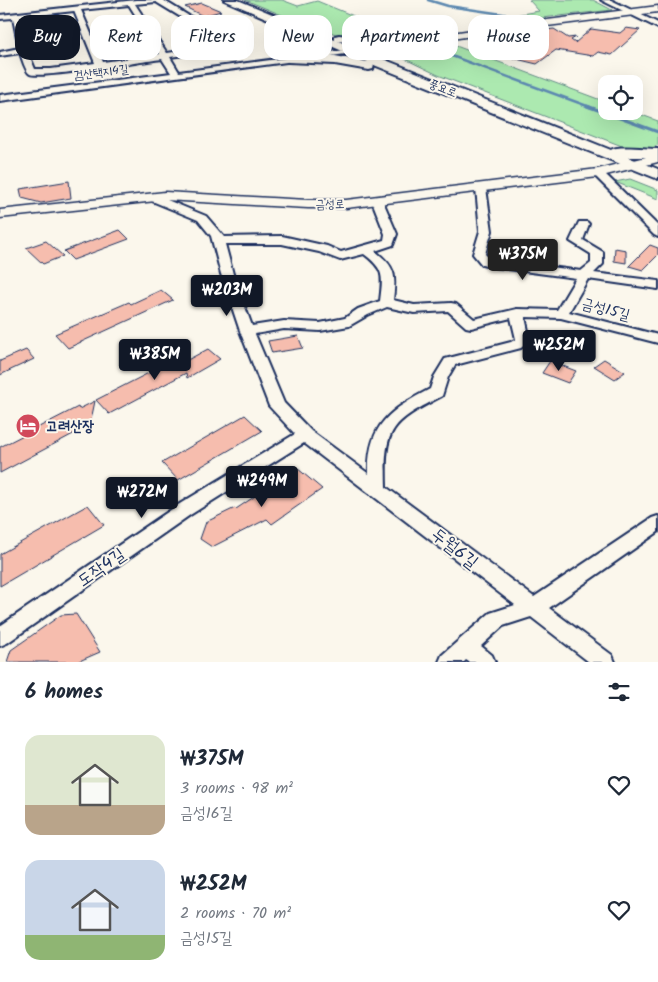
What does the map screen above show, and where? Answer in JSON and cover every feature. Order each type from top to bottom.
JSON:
[{"type":"main road","name":"풍요로","points":[[229,0],[266,15]]},
{"type":"main road","points":[[318,60],[343,61],[407,74],[406,63],[400,60]]},
{"type":"main road","name":"풍요로","points":[[374,60],[658,174]]},
{"type":"main road","points":[[594,148],[641,154],[658,153]]},
{"type":"street","points":[[25,15],[156,0],[206,28],[239,40],[233,46],[51,72],[32,72],[27,60]]},
{"type":"street","points":[[605,0],[658,26]]},
{"type":"street","points":[[131,3],[177,75]]},
{"type":"street","points":[[77,9],[100,65]]},
{"type":"street","points":[[458,36],[658,9]]},
{"type":"street","points":[[0,17],[15,16]]},
{"type":"street","points":[[0,54],[15,51]]},
{"type":"street","name":"검산택지4길","points":[[0,98],[285,60]]},
{"type":"street","name":"금성로","points":[[0,214],[151,197],[346,204],[598,173],[658,158]]},
{"type":"street","points":[[598,173],[658,233]]},
{"type":"street","points":[[481,188],[486,231],[479,254],[486,262],[658,285]]},
{"type":"street","name":"두월6길","points":[[151,197],[202,218],[216,235],[227,274],[247,331],[277,406],[305,435],[605,662]]},
{"type":"street","points":[[218,241],[282,240],[322,249],[340,256],[366,250],[389,242],[391,234],[378,201]]},
{"type":"street","points":[[562,314],[584,275],[597,264],[597,252],[576,241],[583,224]]},
{"type":"street","points":[[247,331],[284,326],[320,327],[348,322],[364,312],[386,303],[390,276],[385,265],[366,250]]},
{"type":"street","name":"금성15길","points":[[386,303],[414,309],[451,307],[471,324],[517,313],[562,314],[658,339]]},
{"type":"street","points":[[378,490],[378,449],[384,428],[400,412],[437,392],[441,377],[450,362],[516,346],[523,340],[517,313]]},
{"type":"street","name":"도작4길","points":[[0,637],[184,510],[305,435]]},
{"type":"street","points":[[449,662],[497,619],[533,608],[658,522]]},
{"type":"street","points":[[466,647],[485,662]]},
{"type":"green space","points":[[245,0],[282,0],[298,6],[317,1],[351,15],[342,15],[342,36],[332,33],[332,15],[282,15]]},
{"type":"green space","points":[[529,0],[593,0],[612,10],[549,17],[549,15],[515,15],[539,11]]},
{"type":"green space","points":[[458,47],[468,50],[468,60],[494,60],[598,99],[598,120],[643,120],[643,115],[658,121],[658,145],[652,148],[627,148],[438,75],[407,60],[458,60]]},
{"type":"green space","points":[[630,179],[658,190],[658,199],[615,182]]},
{"type":"building","points":[[202,3],[221,11],[201,15],[185,7]]},
{"type":"building","points":[[626,28],[640,30],[612,55],[598,52],[593,56],[556,50],[549,55],[549,30],[554,29],[568,38],[576,37],[571,40],[575,43],[591,29],[620,33]]},
{"type":"building","points":[[520,60],[542,60],[537,64]]},
{"type":"building","points":[[69,181],[71,198],[41,203],[22,198],[20,189]]},
{"type":"building","points":[[120,230],[129,239],[73,260],[64,251]]},
{"type":"building","points":[[46,241],[63,256],[43,264],[26,248]]},
{"type":"building","points":[[650,245],[658,248],[658,255],[643,270],[629,266]]},
{"type":"building","points":[[615,248],[626,250],[626,263],[614,261]]},
{"type":"building","points":[[161,290],[173,300],[68,348],[55,334],[129,302],[131,304]]},
{"type":"building","points":[[298,336],[303,348],[272,353],[268,341]]},
{"type":"building","points":[[208,349],[220,359],[187,378],[186,373],[109,414],[96,400],[174,360],[178,365]]},
{"type":"building","points":[[26,350],[34,359],[0,375],[0,361]]},
{"type":"building","points":[[604,359],[625,372],[615,379],[594,366]]},
{"type":"building","points":[[550,361],[576,371],[568,383],[542,373]]},
{"type":"building","points":[[95,401],[90,425],[0,473],[0,447],[78,407],[79,409]]},
{"type":"building","points":[[245,415],[262,431],[178,480],[162,463]]},
{"type":"building","points":[[297,468],[322,489],[272,524],[267,519],[212,547],[200,539],[206,522],[236,509]]},
{"type":"building","points":[[88,505],[104,525],[0,586],[0,554]]},
{"type":"building","points":[[76,614],[100,652],[77,662],[7,662],[11,650],[61,615]]},
{"type":"waterway","points":[[428,0],[448,6],[510,15]]},
{"type":"waterway","points":[[458,58],[590,107]]},
{"type":"waterway","points":[[587,106],[658,132]]},
{"type":"place","name":"고려산장","points":[[28,426]]}]
